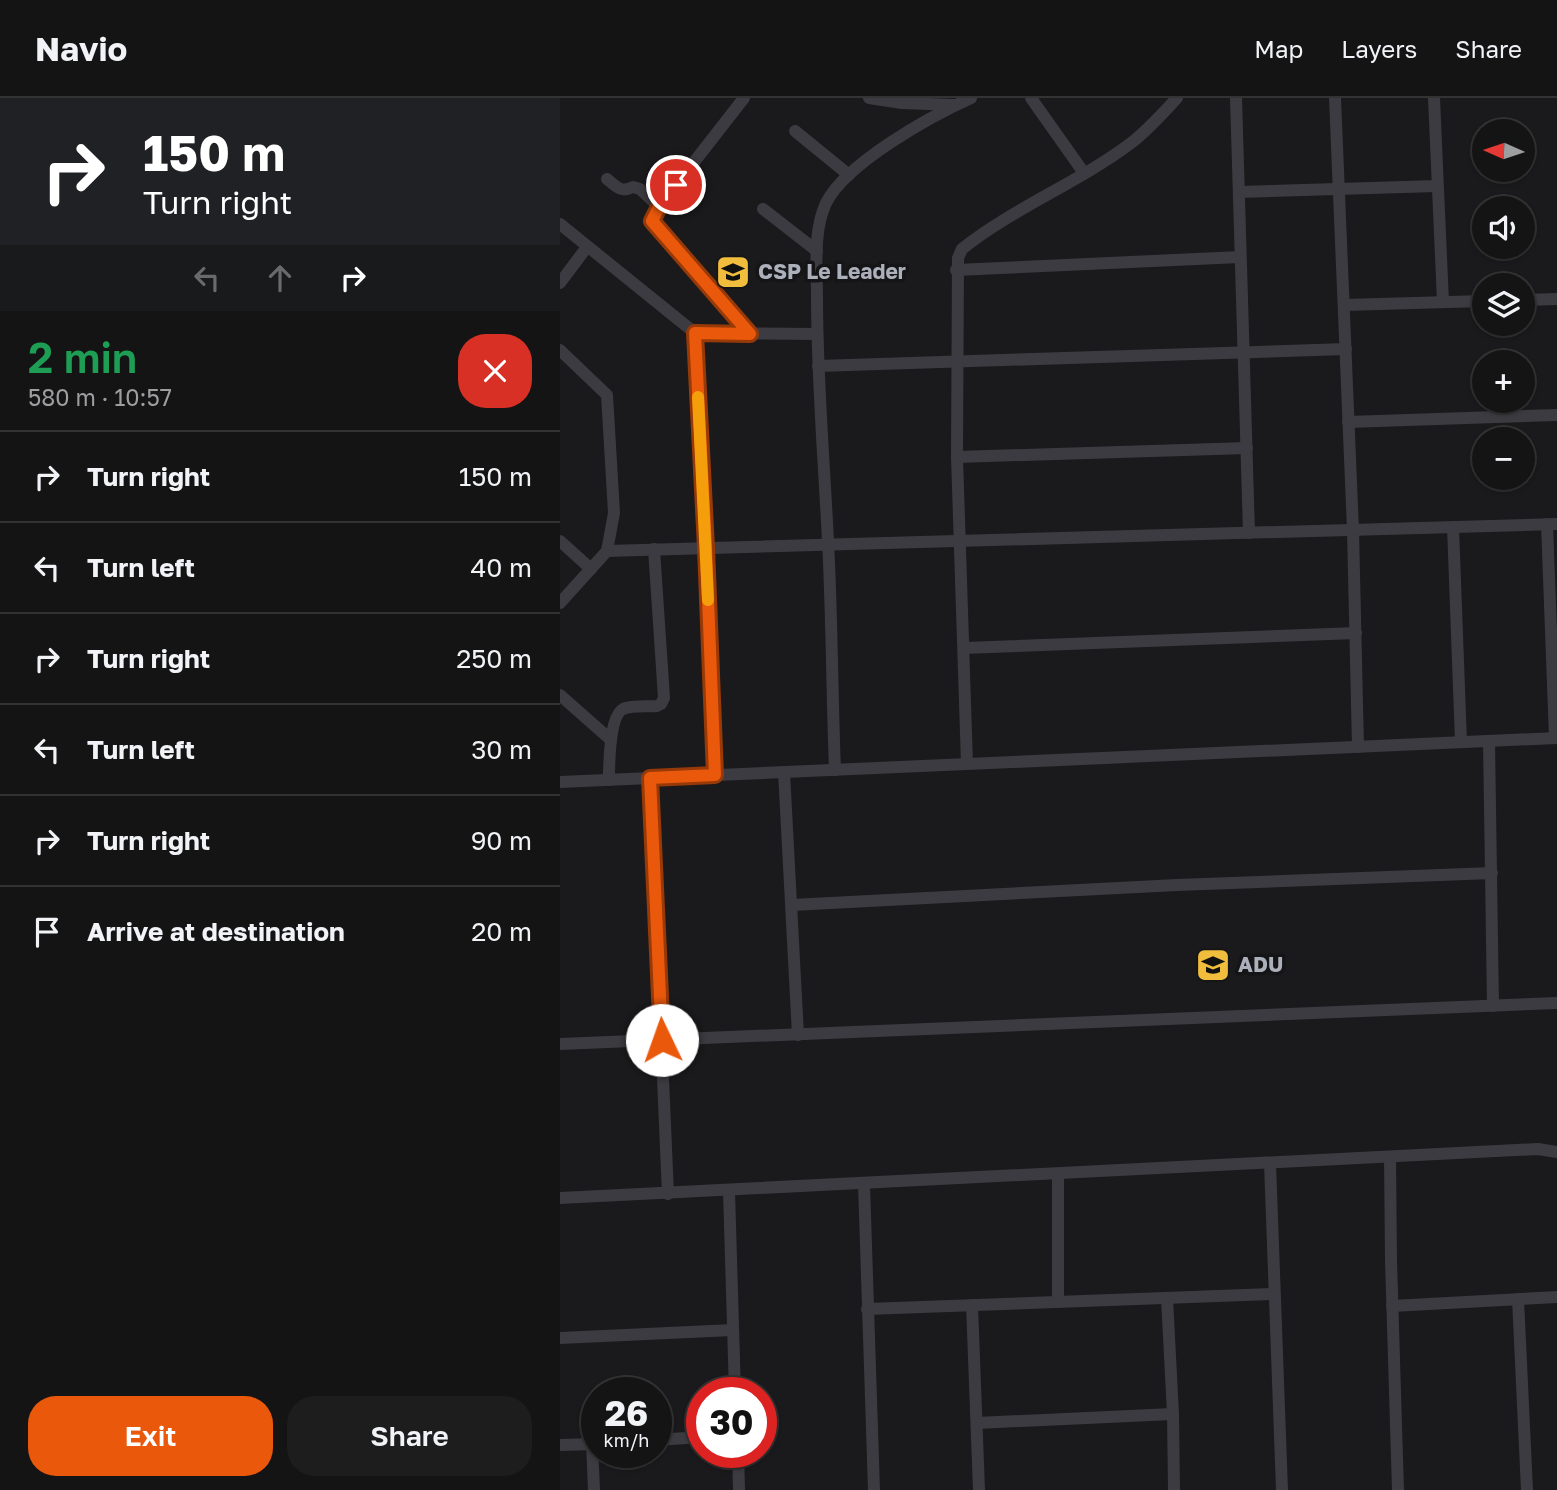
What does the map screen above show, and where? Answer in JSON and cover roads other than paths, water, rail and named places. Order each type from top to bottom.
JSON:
[{"type":"street","points":[[744,98],[659,207],[652,221],[750,334]]},
{"type":"street","points":[[869,98],[902,103],[956,105]]},
{"type":"street","points":[[835,770],[828,545],[817,334],[817,251],[820,222],[827,201],[849,174],[901,136],[971,98]]},
{"type":"street","points":[[1031,98],[1084,173]]},
{"type":"street","points":[[967,764],[957,457],[958,258],[962,249],[1011,214],[1130,144],[1177,98]]},
{"type":"street","points":[[1236,98],[1249,533]]},
{"type":"street","points":[[1335,98],[1353,530],[1358,747]]},
{"type":"street","points":[[1434,98],[1443,302]]},
{"type":"street","points":[[795,131],[849,174]]},
{"type":"street","points":[[607,179],[618,189],[640,189],[659,207]]},
{"type":"street","points":[[1238,192],[1437,186]]},
{"type":"street","points":[[763,209],[817,251]]},
{"type":"street","points":[[560,224],[695,333],[817,334]]},
{"type":"street","points":[[560,283],[587,247]]},
{"type":"street","points":[[956,270],[1240,257]]},
{"type":"street","points":[[1535,300],[1557,299]]},
{"type":"street","points":[[1344,305],[1472,301]]},
{"type":"street","points":[[695,333],[715,775]]},
{"type":"street","points":[[818,366],[1346,349]]},
{"type":"street","points":[[560,350],[607,395],[614,513],[607,551],[560,603]]},
{"type":"street","points":[[1349,422],[1557,415]]},
{"type":"street","points":[[957,457],[1247,448]]},
{"type":"street","points":[[560,782],[1556,738],[1552,524],[607,551]]},
{"type":"street","points":[[1453,527],[1461,742]]},
{"type":"street","points":[[560,541],[591,569]]},
{"type":"street","points":[[609,780],[611,740],[618,713],[621,710],[661,705],[664,698],[654,549]]},
{"type":"street","points":[[964,648],[1356,633]]},
{"type":"street","points":[[560,695],[611,740]]},
{"type":"street","points":[[1489,741],[1493,1006]]},
{"type":"street","points":[[784,772],[799,1035]]},
{"type":"street","points":[[650,778],[668,1194]]},
{"type":"street","points":[[792,905],[1177,885],[1492,873]]},
{"type":"street","points":[[560,1044],[1557,1003]]},
{"type":"street","points":[[560,1198],[1538,1149],[1557,1152]]},
{"type":"street","points":[[1390,1157],[1398,1490]]},
{"type":"street","points":[[1270,1163],[1282,1490]]},
{"type":"street","points":[[1058,1174],[1058,1302]]},
{"type":"street","points":[[864,1184],[874,1490]]},
{"type":"street","points":[[729,1191],[734,1377]]},
{"type":"street","points":[[867,1309],[1274,1294]]},
{"type":"street","points":[[1392,1306],[1557,1297]]},
{"type":"street","points":[[1167,1298],[1174,1414],[1174,1490]]},
{"type":"street","points":[[1518,1299],[1527,1490]]},
{"type":"street","points":[[972,1305],[979,1490]]},
{"type":"street","points":[[560,1338],[733,1330]]},
{"type":"street","points":[[977,1423],[1174,1414]]},
{"type":"street","points":[[560,1445],[581,1444]]},
{"type":"street","points":[[594,1468],[594,1490]]},
{"type":"street","points":[[738,1468],[739,1490]]},
{"type":"place","name":"CSP Le Leader","points":[[733,272]]},
{"type":"place","name":"ADU","points":[[1213,965]]}]
